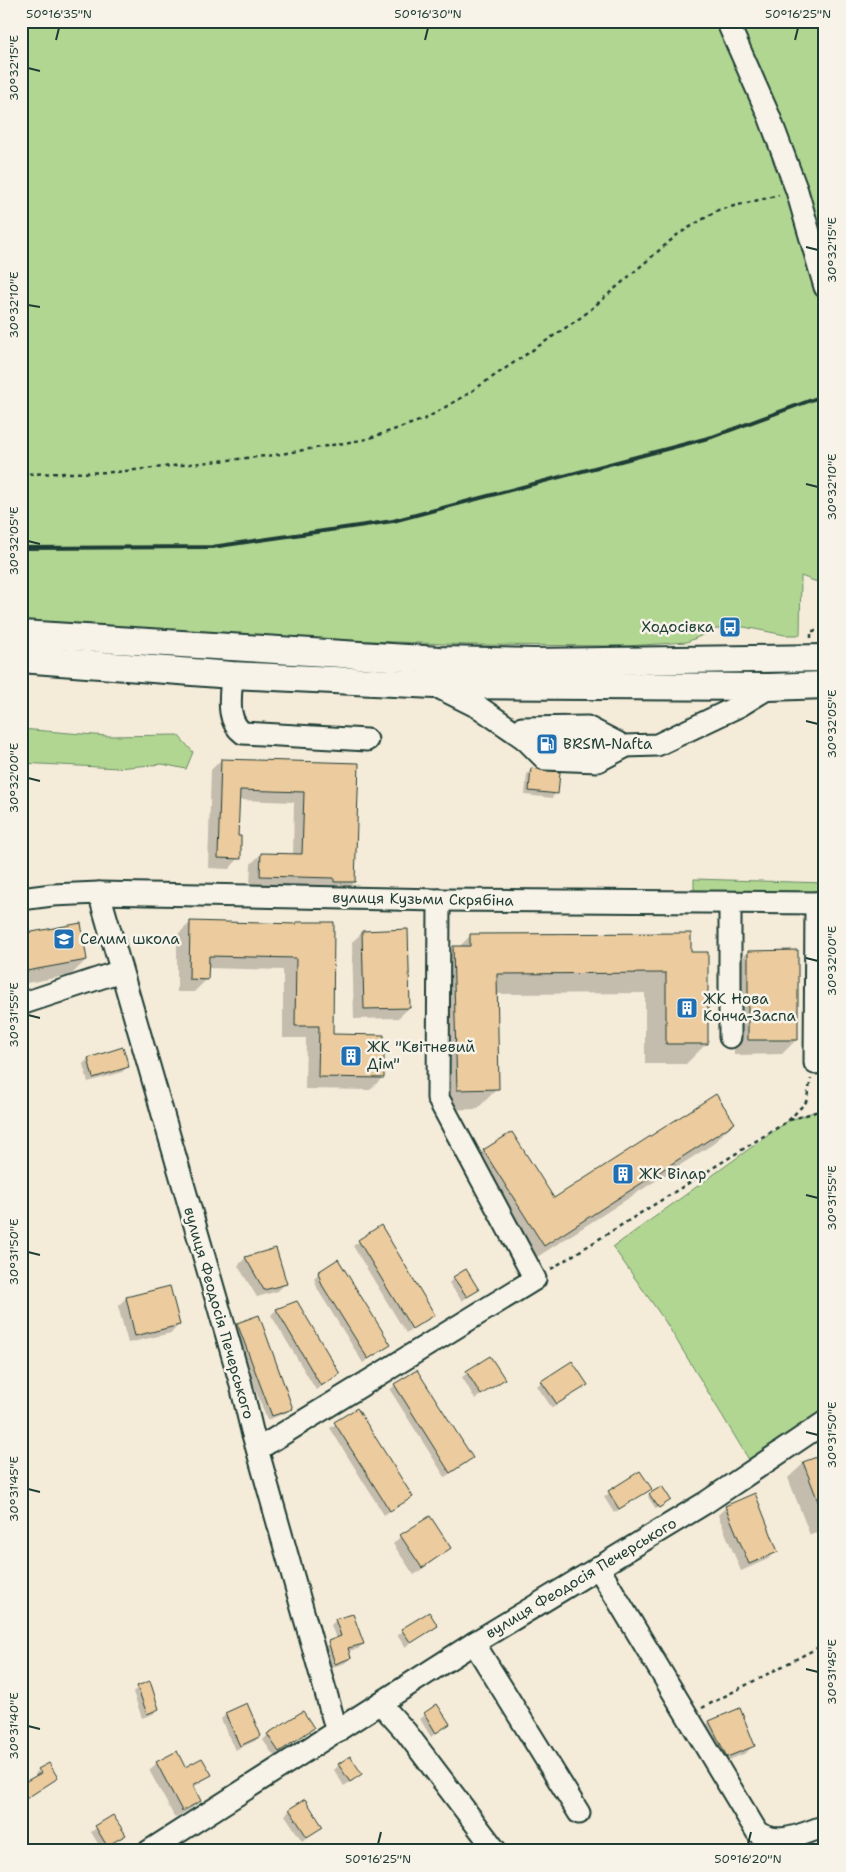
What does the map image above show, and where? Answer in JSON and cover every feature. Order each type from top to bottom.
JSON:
[{"type":"main road","points":[[21,634],[439,660],[543,662],[825,658]]},
{"type":"main road","points":[[21,658],[232,675],[434,685],[770,687],[825,685]]},
{"type":"street","points":[[728,21],[769,116],[797,191],[817,230],[825,286]]},
{"type":"street","points":[[232,675],[230,709],[232,720],[243,733],[367,740]]},
{"type":"street","points":[[434,685],[480,708],[517,734],[545,758],[598,761],[625,746],[657,745],[739,706],[770,687]]},
{"type":"street","points":[[517,734],[587,727],[625,746]]},
{"type":"street","name":"вулиця Кузьми Скрябіна","points":[[21,899],[52,894],[100,894],[439,900],[820,903]]},
{"type":"street","name":"вулиця Феодосія Печерського","points":[[100,894],[337,1732]]},
{"type":"street","points":[[258,1449],[535,1279],[438,1098],[439,900]]},
{"type":"street","points":[[730,903],[730,1037]]},
{"type":"street","points":[[815,1063],[820,903]]},
{"type":"street","points":[[21,1004],[121,971]]},
{"type":"street","name":"вулиця Феодосія Печерського","points":[[150,1851],[474,1643],[705,1503],[825,1422]]},
{"type":"street","points":[[598,1567],[685,1716],[757,1832],[766,1838],[780,1840],[825,1826]]},
{"type":"street","points":[[474,1643],[579,1813]]},
{"type":"street","points":[[380,1703],[406,1732],[496,1851]]},
{"type":"path","points":[[21,474],[116,472],[275,455],[367,439],[425,419],[466,395],[583,316],[677,235],[718,210],[797,191]]},
{"type":"path","points":[[788,1121],[806,1102],[815,1063]]},
{"type":"path","points":[[535,1279],[788,1121],[825,1109]]},
{"type":"path","points":[[685,1716],[825,1644]]},
{"type":"green space","points":[[21,21],[825,21],[825,585],[801,576],[800,635],[785,635],[744,627],[716,629],[687,642],[628,646],[470,645],[245,636],[21,620]]},
{"type":"green space","points":[[21,729],[107,736],[178,735],[193,752],[186,769],[162,764],[118,768],[21,763]]},
{"type":"green space","points":[[694,879],[825,883],[825,894],[694,894]]},
{"type":"green space","points":[[825,1109],[825,1422],[754,1468],[665,1321],[613,1247],[788,1121]]},
{"type":"building","points":[[221,759],[359,763],[355,882],[334,882],[334,878],[260,876],[261,853],[302,854],[304,792],[240,790],[238,836],[241,836],[241,859],[218,858]]},
{"type":"building","points":[[531,768],[560,772],[558,794],[529,791]]},
{"type":"building","points":[[190,921],[296,924],[296,922],[334,922],[333,1034],[384,1035],[384,1078],[318,1077],[319,1026],[295,1026],[296,958],[209,956],[208,980],[189,979]]},
{"type":"building","points":[[81,923],[87,960],[21,972],[21,934]]},
{"type":"building","points":[[408,929],[410,1008],[364,1009],[362,931]]},
{"type":"building","points":[[691,933],[691,952],[708,952],[708,1044],[666,1044],[666,973],[497,974],[499,1089],[457,1090],[453,946],[470,946],[470,934]]},
{"type":"building","points":[[798,950],[798,1040],[748,1040],[748,951]]},
{"type":"building","points":[[123,1047],[129,1067],[93,1078],[88,1058]]},
{"type":"building","name":"ЖК Вілар","points":[[716,1094],[735,1123],[544,1246],[483,1150],[512,1132],[554,1198]]},
{"type":"building","points":[[381,1225],[435,1315],[412,1329],[358,1240]]},
{"type":"building","points":[[276,1248],[287,1284],[264,1290],[245,1257]]},
{"type":"building","points":[[338,1259],[391,1345],[368,1359],[322,1285],[318,1272]]},
{"type":"building","points":[[466,1269],[479,1290],[467,1297],[453,1277]]},
{"type":"building","points":[[170,1286],[180,1325],[135,1336],[126,1297]]},
{"type":"building","points":[[297,1301],[340,1374],[321,1386],[276,1309]]},
{"type":"building","points":[[259,1315],[293,1409],[272,1416],[237,1323]]},
{"type":"building","points":[[490,1356],[505,1379],[481,1395],[466,1371]]},
{"type":"building","points":[[572,1361],[588,1385],[557,1404],[541,1381]]},
{"type":"building","points":[[417,1370],[473,1458],[450,1473],[394,1384]]},
{"type":"building","points":[[357,1408],[413,1497],[390,1511],[334,1422]]},
{"type":"building","points":[[825,1454],[825,1516],[824,1517],[803,1462]]},
{"type":"building","points":[[640,1471],[652,1489],[619,1509],[608,1491]]},
{"type":"building","points":[[662,1486],[671,1500],[659,1508],[649,1494]]},
{"type":"building","points":[[755,1493],[778,1552],[749,1564],[725,1506]]},
{"type":"building","points":[[430,1516],[451,1548],[422,1568],[400,1535]]},
{"type":"building","points":[[429,1612],[438,1626],[411,1643],[401,1629]]},
{"type":"building","points":[[353,1614],[364,1644],[348,1648],[351,1658],[335,1664],[328,1641],[341,1636],[335,1619]]},
{"type":"building","points":[[150,1681],[159,1709],[147,1714],[137,1686]]},
{"type":"building","points":[[247,1703],[261,1736],[240,1746],[225,1713]]},
{"type":"building","points":[[437,1704],[450,1724],[436,1733],[424,1713]]},
{"type":"building","points":[[740,1708],[755,1746],[727,1757],[709,1721]]},
{"type":"building","points":[[303,1711],[314,1728],[279,1752],[267,1734]]},
{"type":"building","points":[[177,1751],[185,1767],[202,1758],[212,1775],[193,1785],[201,1801],[182,1811],[156,1762]]},
{"type":"building","points":[[350,1756],[362,1774],[350,1782],[338,1764]]},
{"type":"building","points":[[49,1763],[58,1778],[21,1802],[21,1784],[41,1773],[38,1769]]},
{"type":"building","points":[[305,1799],[323,1827],[307,1837],[289,1809]]},
{"type":"building","points":[[113,1815],[126,1835],[107,1846],[95,1826]]},
{"type":"railway","points":[[21,548],[212,547],[393,521],[712,437],[825,395]]},
{"type":"place","name":"Ходосівка","points":[[730,627]]},
{"type":"place","name":"BRSM-Nafta","points":[[547,744]]},
{"type":"place","name":"Селим школа","points":[[64,939]]},
{"type":"place","name":"ЖК Нова Конча-Заспа","points":[[687,1008]]},
{"type":"place","name":"ЖК \"Квітневий Дім\"","points":[[351,1056]]},
{"type":"place","name":"ЖК Вілар","points":[[623,1174]]}]
